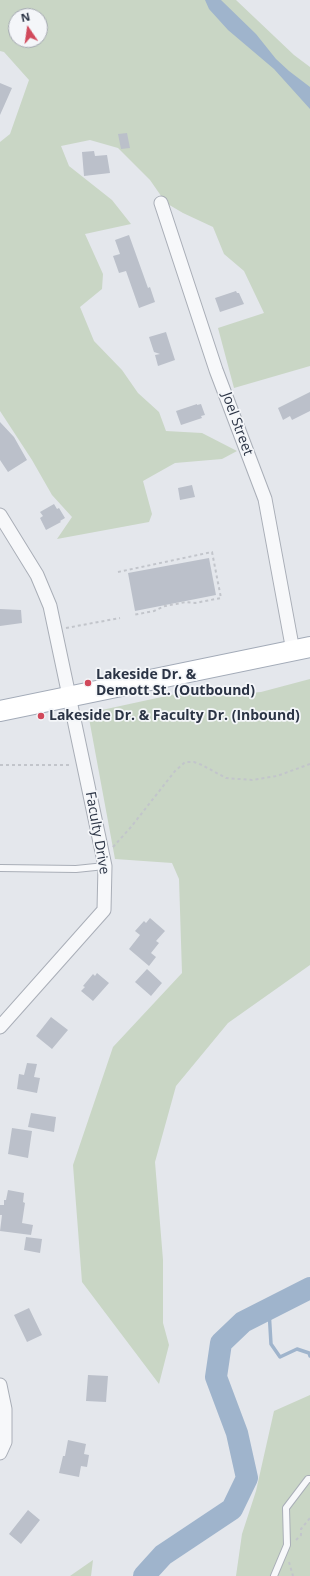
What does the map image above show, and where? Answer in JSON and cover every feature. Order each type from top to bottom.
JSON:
[{"type":"main road","points":[[0,711],[301,649]]},
{"type":"street","name":"Joel Street","points":[[161,203],[216,370],[265,500],[301,649]]},
{"type":"street","name":"Faculty Drive","points":[[0,515],[37,575],[50,606],[105,866],[104,910],[0,1027]]},
{"type":"street","points":[[0,1385],[5,1409],[5,1442],[0,1453]]},
{"type":"lane","points":[[0,868],[76,869],[105,866]]},
{"type":"lane","points":[[274,1576],[287,1545],[286,1508],[310,1478]]},
{"type":"path","points":[[118,572],[212,552],[221,598],[195,603],[176,603],[154,611],[133,615]]},
{"type":"path","points":[[63,629],[120,618]]},
{"type":"path","points":[[111,849],[131,827],[175,771],[185,762],[194,762],[202,765],[226,778],[252,780],[277,776],[310,764]]},
{"type":"path","points":[[0,765],[75,765]]},
{"type":"green space","points":[[0,0],[236,0],[294,55],[310,67],[310,366],[234,388],[218,328],[264,313],[244,271],[224,254],[213,227],[166,203],[150,180],[118,148],[90,140],[61,146],[69,166],[112,200],[131,224],[85,234],[103,274],[102,289],[80,307],[94,341],[122,370],[138,393],[159,412],[166,431],[202,433],[237,451],[222,459],[175,463],[143,481],[152,514],[149,522],[57,539],[72,517],[52,495],[32,460],[0,411],[0,142],[10,134],[29,80],[4,52],[0,51]]},
{"type":"green space","points":[[310,679],[310,965],[228,1023],[176,1086],[155,1162],[163,1260],[163,1323],[169,1345],[159,1384],[82,1282],[73,1165],[113,1047],[182,973],[179,879],[172,863],[115,859],[88,713],[203,688],[201,697],[261,692]]},
{"type":"green space","points":[[310,1395],[310,1576],[236,1576],[242,1534],[256,1491],[274,1411]]},
{"type":"green space","points":[[93,1560],[91,1576],[70,1576]]},
{"type":"water","points":[[205,0],[221,0],[256,34],[276,59],[310,87],[310,109],[274,69],[228,30],[209,9]]},
{"type":"building","points":[[0,83],[12,88],[0,115]]},
{"type":"building","points":[[127,133],[130,148],[121,149],[118,134]]},
{"type":"building","points":[[94,151],[95,156],[107,155],[110,173],[84,176],[82,152]]},
{"type":"building","points":[[129,235],[148,288],[150,287],[155,302],[139,308],[126,271],[119,273],[113,256],[120,254],[115,240]]},
{"type":"building","points":[[236,291],[239,293],[244,304],[220,312],[215,298]]},
{"type":"building","points":[[166,332],[175,360],[158,366],[155,355],[160,354],[154,352],[149,337]]},
{"type":"building","points":[[310,392],[310,411],[292,420],[290,416],[283,420],[278,408]]},
{"type":"building","points":[[201,404],[205,415],[201,416],[202,418],[181,425],[176,411]]},
{"type":"building","points":[[0,422],[14,437],[27,460],[8,472],[0,460]]},
{"type":"building","points":[[192,485],[195,497],[180,500],[178,488]]},
{"type":"building","points":[[54,504],[57,509],[59,508],[65,518],[60,521],[61,522],[46,530],[40,518],[43,516],[40,512]]},
{"type":"building","points":[[209,558],[216,595],[135,611],[128,573]]},
{"type":"building","points":[[0,609],[21,610],[22,623],[0,626]]},
{"type":"building","points":[[150,918],[165,931],[156,941],[159,943],[151,953],[156,957],[149,966],[129,949],[140,935],[135,931],[144,921],[146,923]]},
{"type":"building","points":[[147,969],[162,983],[151,996],[135,982]]},
{"type":"building","points":[[97,973],[109,983],[93,1001],[81,991],[85,987],[83,986],[93,974],[95,976]]},
{"type":"building","points":[[51,1017],[68,1030],[52,1049],[36,1036]]},
{"type":"building","points":[[27,1063],[37,1064],[34,1077],[40,1078],[37,1093],[17,1089],[19,1074],[24,1075]]},
{"type":"building","points":[[31,1113],[56,1117],[54,1132],[28,1127]]},
{"type":"building","points":[[12,1128],[32,1131],[28,1158],[8,1154]]},
{"type":"building","points":[[8,1190],[24,1193],[23,1202],[25,1203],[22,1223],[33,1225],[31,1235],[0,1231],[2,1215],[0,1215],[0,1205],[4,1205],[4,1200],[6,1200]]},
{"type":"building","points":[[26,1237],[42,1239],[40,1253],[24,1250]]},
{"type":"building","points":[[29,1308],[42,1335],[27,1342],[14,1315]]},
{"type":"building","points":[[88,1375],[108,1376],[106,1402],[86,1401]]},
{"type":"building","points":[[68,1440],[86,1444],[84,1454],[89,1455],[87,1467],[81,1466],[79,1477],[59,1473],[63,1456],[65,1456]]},
{"type":"building","points":[[28,1510],[40,1520],[21,1544],[9,1534]]},
{"type":"waterway","points":[[144,1576],[163,1555],[232,1509],[247,1478],[237,1433],[216,1377],[221,1343],[243,1322],[310,1288]]},
{"type":"waterway","points":[[269,1310],[271,1344],[280,1357],[297,1349],[309,1353],[310,1356]]},
{"type":"place","name":"Lakeside Dr. & Demott St. (Outbound)","points":[[88,683]]},
{"type":"place","name":"Lakeside Dr. & Faculty Dr. (Inbound)","points":[[41,716]]}]
